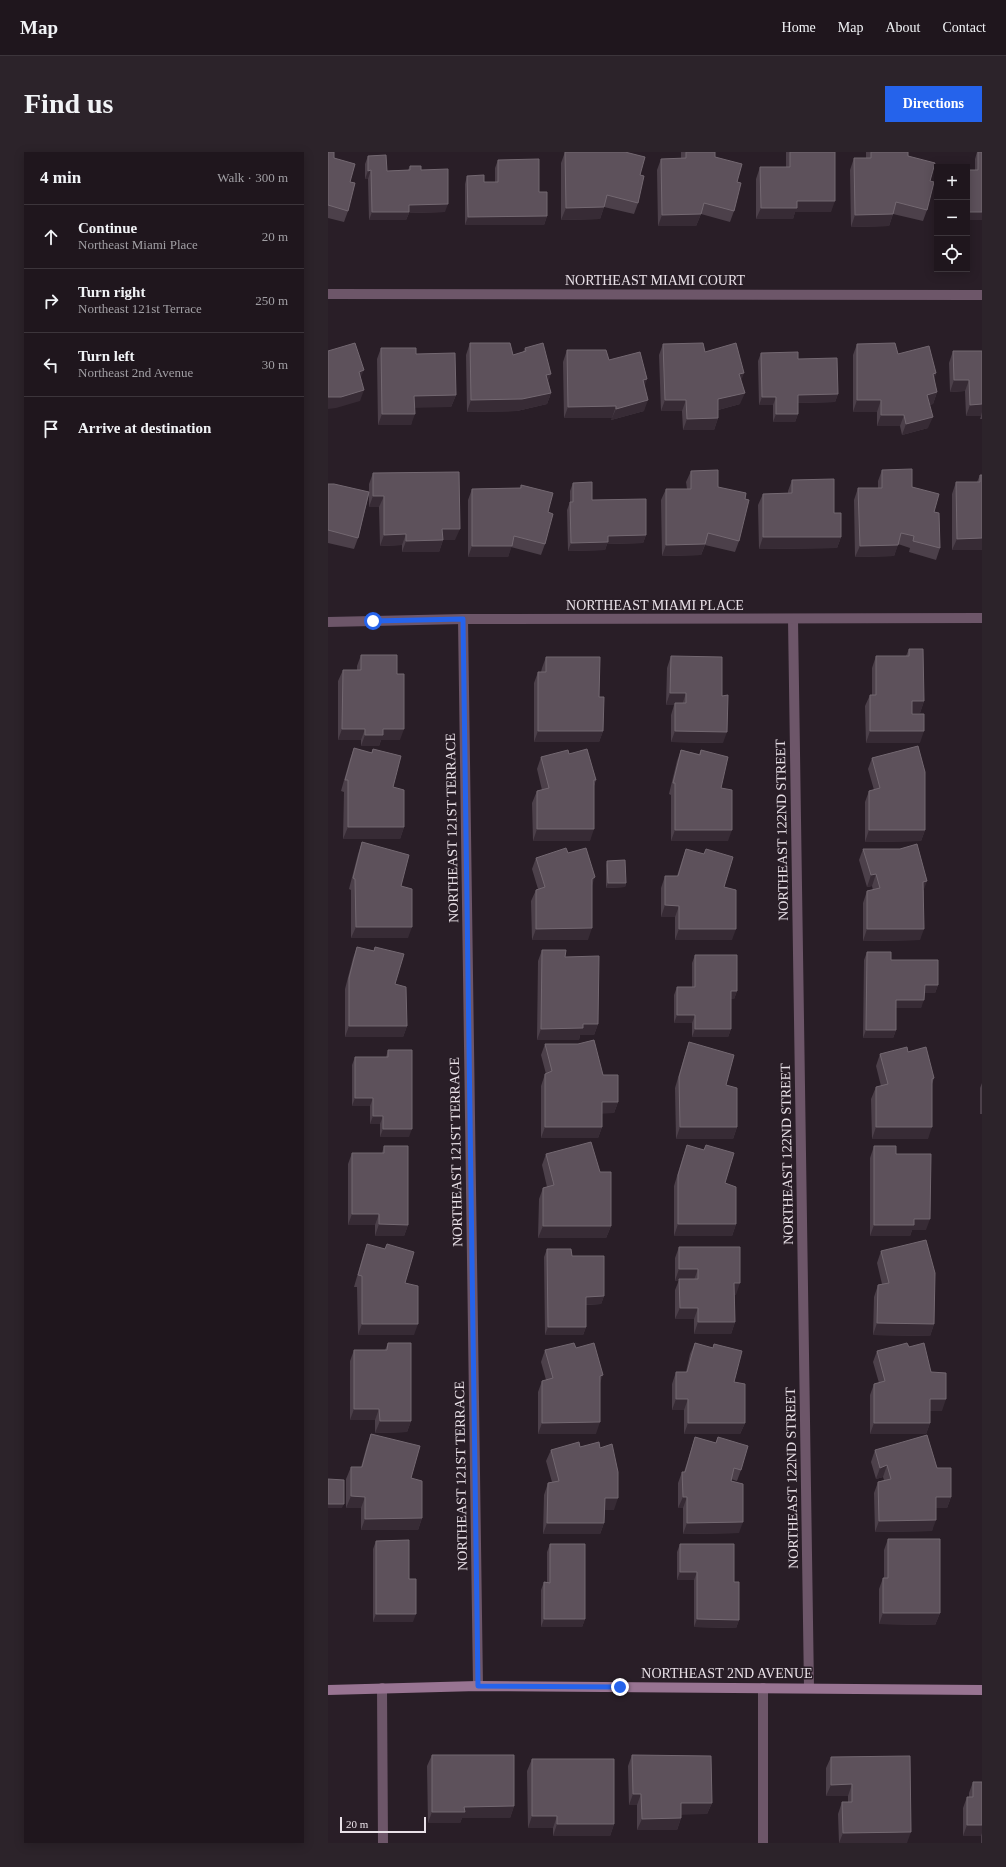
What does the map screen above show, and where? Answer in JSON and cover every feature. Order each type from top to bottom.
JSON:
[{"type":"street","name":"NORTHEAST MIAMI COURT","points":[[328,294],[982,295]]},
{"type":"street","name":"NORTHEAST MIAMI PLACE","points":[[328,622],[463,619],[982,618]]},
{"type":"street","name":"NORTHEAST 121ST TERRACE","points":[[463,619],[478,1686]]},
{"type":"street","name":"NORTHEAST 122ND STREET","points":[[793,619],[809,1688]]},
{"type":"street","name":"NORTHEAST 2ND AVENUE","points":[[328,1690],[478,1686],[982,1690]]},
{"type":"street","points":[[382,1688],[383,1843]]},
{"type":"street","points":[[763,1688],[763,1843]]},
{"type":"building","points":[[328,152],[334,152],[334,158],[355,164],[350,182],[355,183],[348,211],[328,205]]},
{"type":"building","points":[[565,152],[625,152],[645,157],[640,175],[644,176],[638,203],[607,195],[604,207],[566,208]]},
{"type":"building","points":[[686,152],[715,152],[715,157],[742,164],[737,182],[741,183],[734,211],[704,203],[701,214],[662,215],[661,159],[686,158]]},
{"type":"building","points":[[790,152],[835,152],[835,201],[797,201],[797,208],[761,208],[760,167],[790,167]]},
{"type":"building","points":[[871,152],[908,152],[908,156],[935,163],[930,181],[934,182],[927,210],[896,202],[893,214],[855,215],[854,158],[871,158]]},
{"type":"building","points":[[978,152],[982,152],[982,212],[970,212],[970,170],[978,170]]},
{"type":"building","points":[[386,155],[387,171],[410,170],[410,166],[421,166],[421,170],[448,169],[448,204],[409,205],[409,212],[372,212],[371,170],[368,171],[368,156]]},
{"type":"building","points":[[539,159],[539,192],[547,192],[547,216],[468,217],[467,176],[484,175],[484,182],[498,182],[498,160]]},
{"type":"building","points":[[355,343],[364,370],[359,372],[364,390],[341,397],[328,397],[328,351]]},
{"type":"building","points":[[470,343],[510,343],[513,355],[526,351],[525,348],[543,343],[551,374],[546,375],[551,393],[522,399],[471,400]]},
{"type":"building","points":[[703,343],[705,352],[736,343],[744,373],[739,374],[745,393],[718,399],[718,418],[687,419],[686,400],[665,400],[663,344]]},
{"type":"building","points":[[895,343],[898,354],[929,346],[936,373],[933,374],[937,392],[927,395],[933,417],[906,424],[904,415],[881,415],[881,400],[857,400],[857,344]]},
{"type":"building","points":[[381,348],[416,348],[416,354],[455,353],[456,395],[414,396],[415,414],[382,414]]},
{"type":"building","points":[[567,350],[606,350],[609,360],[640,352],[647,379],[643,380],[648,400],[616,409],[616,406],[568,407]]},
{"type":"building","points":[[953,351],[982,351],[982,404],[970,405],[969,380],[954,380]]},
{"type":"building","points":[[798,352],[798,359],[837,358],[838,394],[798,395],[798,414],[776,414],[776,397],[762,397],[761,353]]},
{"type":"building","points":[[912,469],[912,487],[939,494],[934,512],[939,513],[940,548],[913,541],[914,536],[901,533],[898,545],[860,546],[858,488],[882,488],[882,470]]},
{"type":"building","points":[[718,470],[718,487],[746,493],[745,499],[749,500],[739,541],[708,533],[705,544],[666,545],[666,489],[691,489],[691,471]]},
{"type":"building","points":[[459,472],[460,529],[442,529],[443,540],[406,541],[406,534],[384,535],[384,496],[373,496],[373,473]]},
{"type":"building","points":[[980,475],[982,475],[982,538],[957,539],[956,482],[980,482]]},
{"type":"building","points":[[834,479],[834,513],[841,513],[841,537],[763,537],[763,494],[792,493],[792,480]]},
{"type":"building","points":[[592,482],[592,500],[646,499],[646,535],[608,536],[608,542],[571,543],[570,502],[573,502],[573,483]]},
{"type":"building","points":[[328,484],[369,492],[358,538],[328,530]]},
{"type":"building","points":[[521,485],[553,493],[548,512],[553,514],[545,544],[514,536],[512,546],[472,546],[472,489],[521,488]]},
{"type":"building","points":[[909,649],[923,649],[924,701],[912,701],[912,714],[924,714],[924,731],[870,731],[870,695],[876,695],[876,656],[909,656]]},
{"type":"building","points":[[361,655],[397,655],[397,674],[404,674],[404,729],[383,729],[383,735],[365,735],[365,729],[342,729],[343,670],[361,670]]},
{"type":"building","points":[[671,656],[722,657],[722,696],[728,695],[727,732],[675,731],[675,703],[686,703],[686,693],[670,693]]},
{"type":"building","points":[[546,657],[600,657],[599,697],[604,697],[603,731],[538,731],[538,672],[546,672]]},
{"type":"building","points":[[918,746],[925,772],[925,830],[869,830],[869,791],[880,788],[872,758]]},
{"type":"building","points":[[354,748],[372,753],[373,749],[401,756],[393,787],[404,790],[404,827],[348,827],[348,780],[345,780]]},
{"type":"building","points":[[587,749],[596,780],[594,780],[594,829],[537,829],[537,791],[549,788],[541,757],[568,750],[569,754]]},
{"type":"building","points":[[681,750],[700,755],[701,750],[728,757],[721,788],[732,790],[732,830],[675,830],[675,783],[673,783]]},
{"type":"building","points":[[362,842],[409,855],[401,886],[412,889],[412,927],[356,927],[355,879],[353,878]]},
{"type":"building","points":[[917,844],[927,881],[923,882],[924,929],[867,929],[867,891],[880,888],[876,874],[871,875],[863,849],[900,849]]},
{"type":"building","points":[[566,848],[568,853],[586,848],[595,877],[592,879],[592,928],[536,929],[536,890],[545,887],[536,858]]},
{"type":"building","points":[[686,849],[704,854],[706,849],[733,857],[724,887],[736,890],[736,929],[679,929],[679,906],[665,905],[665,876],[678,876]]},
{"type":"building","points":[[625,860],[626,883],[608,883],[607,861]]},
{"type":"building","points":[[357,947],[374,951],[375,947],[404,954],[395,984],[406,987],[407,1026],[349,1026],[349,978]]},
{"type":"building","points":[[542,950],[566,950],[565,957],[599,956],[598,1024],[583,1024],[583,1028],[541,1029]]},
{"type":"building","points":[[867,952],[891,952],[891,960],[938,960],[938,985],[925,985],[924,1000],[896,1000],[896,1030],[866,1030]]},
{"type":"building","points":[[695,955],[737,955],[737,991],[731,991],[731,1029],[695,1029],[695,1015],[677,1015],[677,987],[695,987]]},
{"type":"building","points":[[594,1040],[603,1075],[618,1075],[618,1102],[602,1102],[602,1127],[545,1127],[545,1074],[552,1071],[545,1044],[578,1044]]},
{"type":"building","points":[[689,1042],[734,1055],[726,1085],[737,1088],[737,1127],[680,1127],[679,1077]]},
{"type":"building","points":[[907,1047],[908,1052],[926,1047],[934,1078],[932,1079],[932,1127],[876,1127],[876,1087],[888,1084],[880,1054]]},
{"type":"building","points":[[388,1050],[412,1050],[412,1129],[383,1129],[383,1116],[373,1116],[373,1098],[355,1098],[355,1057],[388,1057]]},
{"type":"building","points":[[591,1142],[600,1172],[611,1172],[611,1226],[543,1226],[543,1188],[554,1185],[546,1154]]},
{"type":"building","points":[[687,1145],[704,1150],[706,1145],[734,1153],[725,1183],[736,1187],[736,1224],[678,1224],[678,1175]]},
{"type":"building","points":[[384,1146],[408,1146],[408,1225],[379,1224],[379,1214],[352,1214],[352,1153],[384,1153]]},
{"type":"building","points":[[874,1146],[896,1146],[896,1154],[931,1154],[930,1219],[914,1219],[914,1225],[874,1225]]},
{"type":"building","points":[[926,1240],[935,1273],[934,1324],[877,1323],[878,1285],[889,1283],[881,1251]]},
{"type":"building","points":[[367,1244],[385,1249],[387,1244],[414,1252],[405,1283],[418,1286],[418,1324],[362,1324],[362,1276],[358,1275]]},
{"type":"building","points":[[679,1247],[740,1247],[740,1283],[734,1283],[735,1322],[698,1322],[698,1308],[680,1308],[679,1279],[698,1279],[698,1269],[679,1269]]},
{"type":"building","points":[[547,1249],[571,1249],[572,1256],[604,1256],[604,1296],[586,1297],[586,1327],[548,1327]]},
{"type":"building","points":[[388,1343],[411,1343],[411,1421],[380,1421],[379,1409],[354,1409],[354,1350],[387,1350]]},
{"type":"building","points":[[574,1343],[576,1348],[594,1343],[603,1375],[600,1376],[600,1422],[542,1423],[542,1381],[553,1378],[545,1350]]},
{"type":"building","points":[[695,1343],[713,1348],[714,1344],[742,1351],[734,1382],[745,1384],[745,1423],[688,1423],[688,1399],[676,1399],[676,1372],[687,1372]]},
{"type":"building","points":[[907,1343],[909,1347],[924,1343],[931,1372],[946,1373],[946,1399],[930,1399],[930,1423],[874,1423],[874,1384],[885,1381],[877,1351]]},
{"type":"building","points":[[371,1434],[420,1446],[411,1478],[422,1481],[422,1518],[365,1519],[365,1497],[351,1496],[351,1467],[362,1467]]},
{"type":"building","points":[[927,1435],[937,1468],[951,1468],[951,1497],[936,1497],[936,1520],[879,1521],[878,1482],[891,1479],[887,1465],[880,1468],[875,1450]]},
{"type":"building","points":[[695,1437],[716,1443],[718,1437],[748,1446],[741,1470],[734,1468],[731,1481],[743,1484],[743,1522],[687,1523],[687,1497],[683,1497],[682,1472],[685,1472]]},
{"type":"building","points":[[579,1442],[580,1447],[599,1442],[600,1448],[612,1444],[618,1472],[618,1498],[605,1498],[604,1523],[547,1523],[548,1483],[559,1481],[551,1450]]},
{"type":"building","points":[[328,1479],[344,1480],[344,1504],[328,1504]]},
{"type":"building","points":[[888,1539],[940,1539],[940,1613],[883,1613],[883,1578],[888,1578]]},
{"type":"building","points":[[409,1540],[409,1579],[416,1579],[416,1614],[376,1614],[376,1541]]},
{"type":"building","points":[[550,1544],[585,1544],[585,1619],[544,1619],[544,1582],[550,1583]]},
{"type":"building","points":[[680,1544],[734,1544],[734,1582],[739,1582],[739,1620],[697,1619],[697,1572],[680,1572]]},
{"type":"building","points":[[432,1755],[514,1755],[514,1806],[464,1807],[465,1812],[432,1812]]},
{"type":"building","points":[[632,1755],[711,1756],[712,1803],[681,1803],[681,1818],[642,1819],[641,1794],[633,1794]]},
{"type":"building","points":[[910,1756],[911,1832],[843,1833],[842,1802],[852,1802],[852,1784],[831,1785],[831,1757]]},
{"type":"building","points":[[532,1759],[614,1759],[614,1824],[557,1824],[557,1816],[532,1816]]},
{"type":"building","points":[[973,1782],[982,1782],[982,1825],[967,1825],[967,1797],[973,1797]]},
{"type":"route","points":[[373,621],[463,619],[478,1686],[620,1687]]}]
